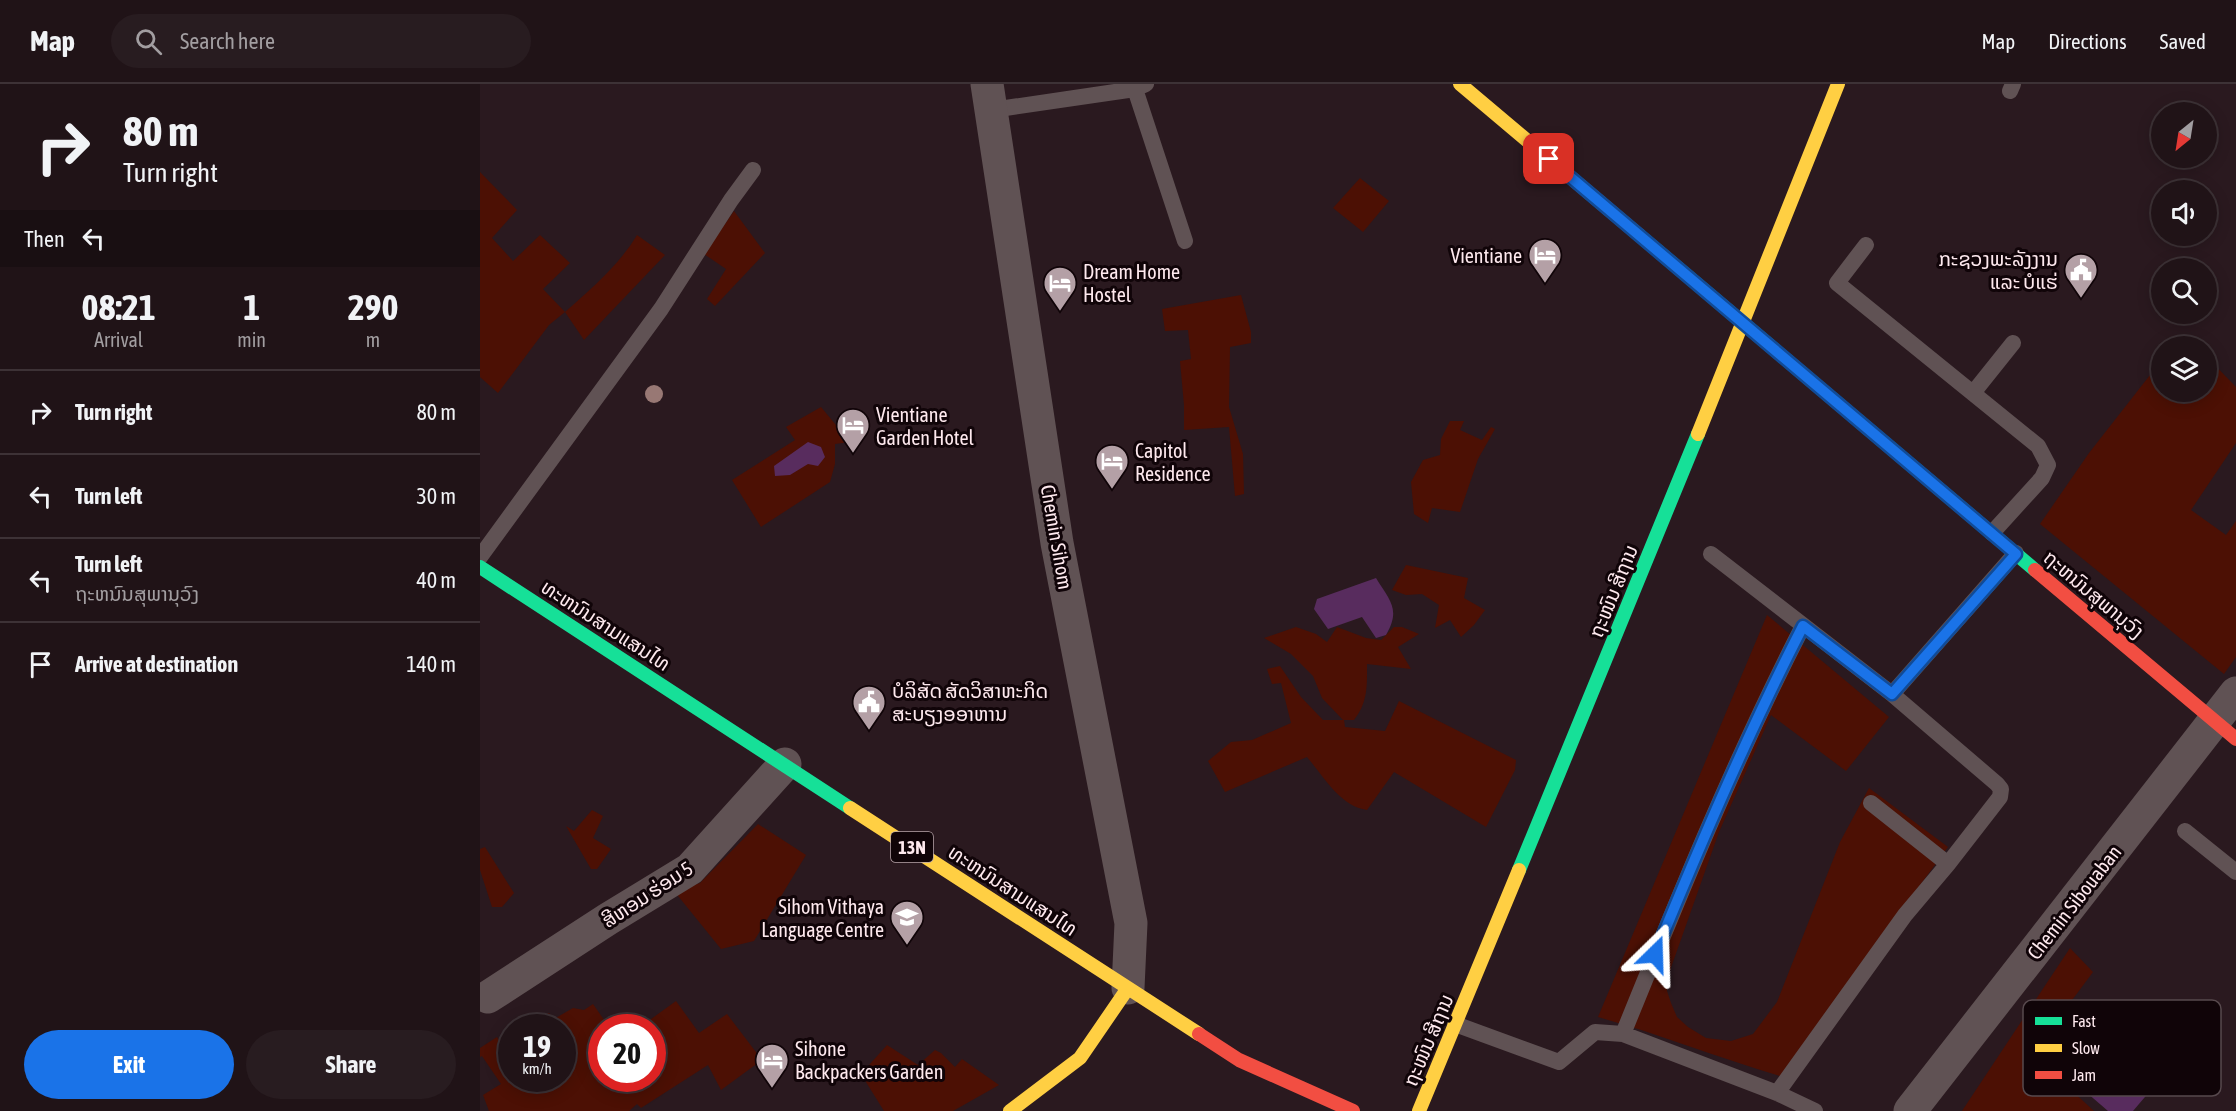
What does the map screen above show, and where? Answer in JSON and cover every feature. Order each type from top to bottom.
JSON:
[{"type":"main road","name":"ຖະຫນົນສຸພານຸວົງ","points":[[1460,84],[2226,730]]},
{"type":"main road","name":"ຖະໜົນ ສີຖານ","points":[[1419,1111],[1744,324],[1838,84]]},
{"type":"main road","name":"ທະຫນົນສາມແສນໄທ","points":[[480,567],[1239,1060],[1353,1111]]},
{"type":"main road","points":[[1010,1111],[1080,1058],[1128,988]]},
{"type":"street","name":"Chemin Sihom","points":[[989,97],[1057,543],[1131,923],[1128,988]]},
{"type":"street","name":"Chemin Sibouaban","points":[[1910,1111],[2226,730],[2236,693]]},
{"type":"street","name":"ສີຫອມ ຮ່ອມ 5","points":[[488,997],[608,919],[690,870],[785,765]]},
{"type":"lane","points":[[989,97],[1140,87],[1185,241]]},
{"type":"lane","points":[[480,556],[661,309],[753,170]]},
{"type":"lane","points":[[1866,245],[1836,283],[2038,446],[2048,465],[2042,478],[1992,533]]},
{"type":"lane","points":[[1973,393],[2013,343]]},
{"type":"lane","points":[[1711,554],[1892,694],[2001,789],[1995,804],[1905,915],[1777,1093]]},
{"type":"lane","points":[[1892,694],[2016,554]]},
{"type":"lane","points":[[1623,1034],[1719,802],[1761,708],[1803,626]]},
{"type":"lane","points":[[1871,803],[1948,864]]},
{"type":"lane","points":[[2185,831],[2236,872]]},
{"type":"lane","points":[[1455,1024],[1558,1062],[1595,1032],[1623,1034],[1777,1093],[1815,1111]]},
{"type":"shaded area","points":[[480,172],[517,210],[492,238],[513,261],[540,235],[570,263],[543,289],[565,312],[549,325],[498,393],[480,377]]},
{"type":"shaded area","points":[[1360,178],[1389,201],[1363,232],[1333,208]]},
{"type":"shaded area","points":[[734,211],[765,253],[715,306],[707,299],[726,269],[704,254]]},
{"type":"shaded area","points":[[637,235],[665,255],[584,340],[565,312],[613,266]]},
{"type":"shaded area","points":[[1241,295],[1251,332],[1251,343],[1230,347],[1229,407],[1243,454],[1244,494],[1235,496],[1229,427],[1184,430],[1180,361],[1191,359],[1188,330],[1165,331],[1162,309]]},
{"type":"shaded area","points":[[2217,367],[2236,387],[2236,443],[2191,510],[2226,535],[2236,521],[2236,657],[2224,674],[2040,524],[2089,453],[2151,374],[2151,402],[2217,402]]},
{"type":"shaded area","points":[[821,407],[850,442],[835,444],[835,464],[830,482],[761,527],[732,480],[795,440],[786,427]]},
{"type":"shaded area","points":[[1450,421],[1464,421],[1460,430],[1482,440],[1491,427],[1495,429],[1478,459],[1460,512],[1432,508],[1428,523],[1414,514],[1411,482],[1423,460],[1440,455],[1441,439]]},
{"type":"shaded area","points":[[808,442],[821,447],[825,457],[818,466],[808,464],[790,475],[775,476],[774,466]]},
{"type":"shaded area","points":[[1406,565],[1468,578],[1464,598],[1485,610],[1461,637],[1450,620],[1435,628],[1439,605],[1422,594],[1406,595],[1392,590]]},
{"type":"shaded area","points":[[1376,578],[1392,605],[1393,618],[1386,635],[1376,638],[1362,617],[1328,629],[1314,609],[1317,599]]},
{"type":"shaded area","points":[[1767,615],[1889,717],[1846,771],[1771,715],[1719,832],[1668,976],[1667,991],[1677,1017],[1706,1038],[1731,1041],[1753,1034],[1777,1002],[1840,842],[1869,788],[1948,847],[1780,1076],[1598,1017]]},
{"type":"shaded area","points":[[1296,627],[1316,634],[1327,642],[1337,627],[1366,638],[1381,640],[1394,627],[1402,627],[1419,634],[1398,647],[1411,669],[1367,664],[1367,687],[1362,707],[1354,720],[1344,720],[1345,727],[1385,731],[1399,701],[1516,760],[1515,770],[1486,827],[1394,772],[1367,810],[1357,807],[1333,790],[1307,757],[1225,792],[1208,761],[1231,742],[1252,740],[1291,723],[1281,683],[1272,684],[1267,669],[1280,666],[1301,697],[1323,720],[1343,720],[1322,698],[1313,676],[1291,654],[1264,638]]},
{"type":"shaded area","points":[[592,810],[603,816],[593,838],[611,849],[597,869],[591,869],[566,826],[574,831]]},
{"type":"shaded area","points":[[758,824],[806,855],[754,941],[721,949],[674,891],[700,883]]},
{"type":"shaded area","points":[[485,847],[514,893],[502,907],[492,907],[480,870],[480,849]]},
{"type":"shaded area","points":[[2070,948],[2093,972],[2072,1000],[2036,1000]]},
{"type":"shaded area","points":[[676,1001],[699,1033],[727,1014],[762,1060],[721,1090],[708,1065],[666,1092],[666,1014],[658,1014]]},
{"type":"shaded area","points":[[593,1004],[600,1014],[588,1014],[588,1092],[666,1092],[641,1108],[637,1104],[629,1111],[489,1111],[483,1095],[498,1086],[498,1092],[576,1092],[576,1014],[563,1014],[573,1008],[584,1010]]},
{"type":"shaded area","points":[[2023,1019],[2023,1096],[2078,1096],[2094,1111],[1962,1111]]},
{"type":"shaded area","points":[[497,1037],[498,1080],[482,1056],[480,1057],[480,1048]]},
{"type":"shaded area","points":[[887,1045],[918,1065],[935,1050],[955,1067],[962,1059],[999,1085],[953,1111],[884,1111],[861,1074]]},
{"type":"shaded area","points":[[2091,1096],[2146,1096],[2133,1111],[2108,1111]]},
{"type":"traffic: fast","points":[[1639,235],[2035,570]]},
{"type":"traffic: fast","points":[[1519,870],[1698,434]]},
{"type":"traffic: fast","points":[[480,567],[850,808]]},
{"type":"traffic: slow","points":[[1460,84],[1639,235]]},
{"type":"traffic: slow","points":[[1698,434],[1838,84]]},
{"type":"traffic: slow","points":[[850,808],[1199,1034]]},
{"type":"traffic: slow","points":[[1419,1111],[1519,870]]},
{"type":"traffic: slow","points":[[1010,1111],[1080,1058],[1128,988]]},
{"type":"traffic: jam","points":[[2035,570],[2236,739]]},
{"type":"traffic: jam","points":[[1199,1034],[1239,1060],[1353,1111]]},
{"type":"place","name":"Vientiane","points":[[1545,284]]},
{"type":"place","name":"ກະຊວງພະລັງງານ ແລະ ບໍແຮ່","points":[[2081,299]]},
{"type":"place","name":"Dream Home Hostel","points":[[1060,312]]},
{"type":"place","name":"Vientiane Garden Hotel","points":[[853,454]]},
{"type":"place","name":"Capitol Residence","points":[[1112,490]]},
{"type":"place","name":"ບໍລິສັດ ສັດວິສາຫະກິດ ສະບຽງອອາຫານ","points":[[869,731]]},
{"type":"place","name":"Sihom Vithaya Language Centre","points":[[907,946]]},
{"type":"place","name":"Sihone Backpackers Garden","points":[[772,1089]]},
{"type":"route","points":[[1549,159],[2016,554],[1892,694],[1803,626],[1761,708],[1687,875],[1655,954]]}]
